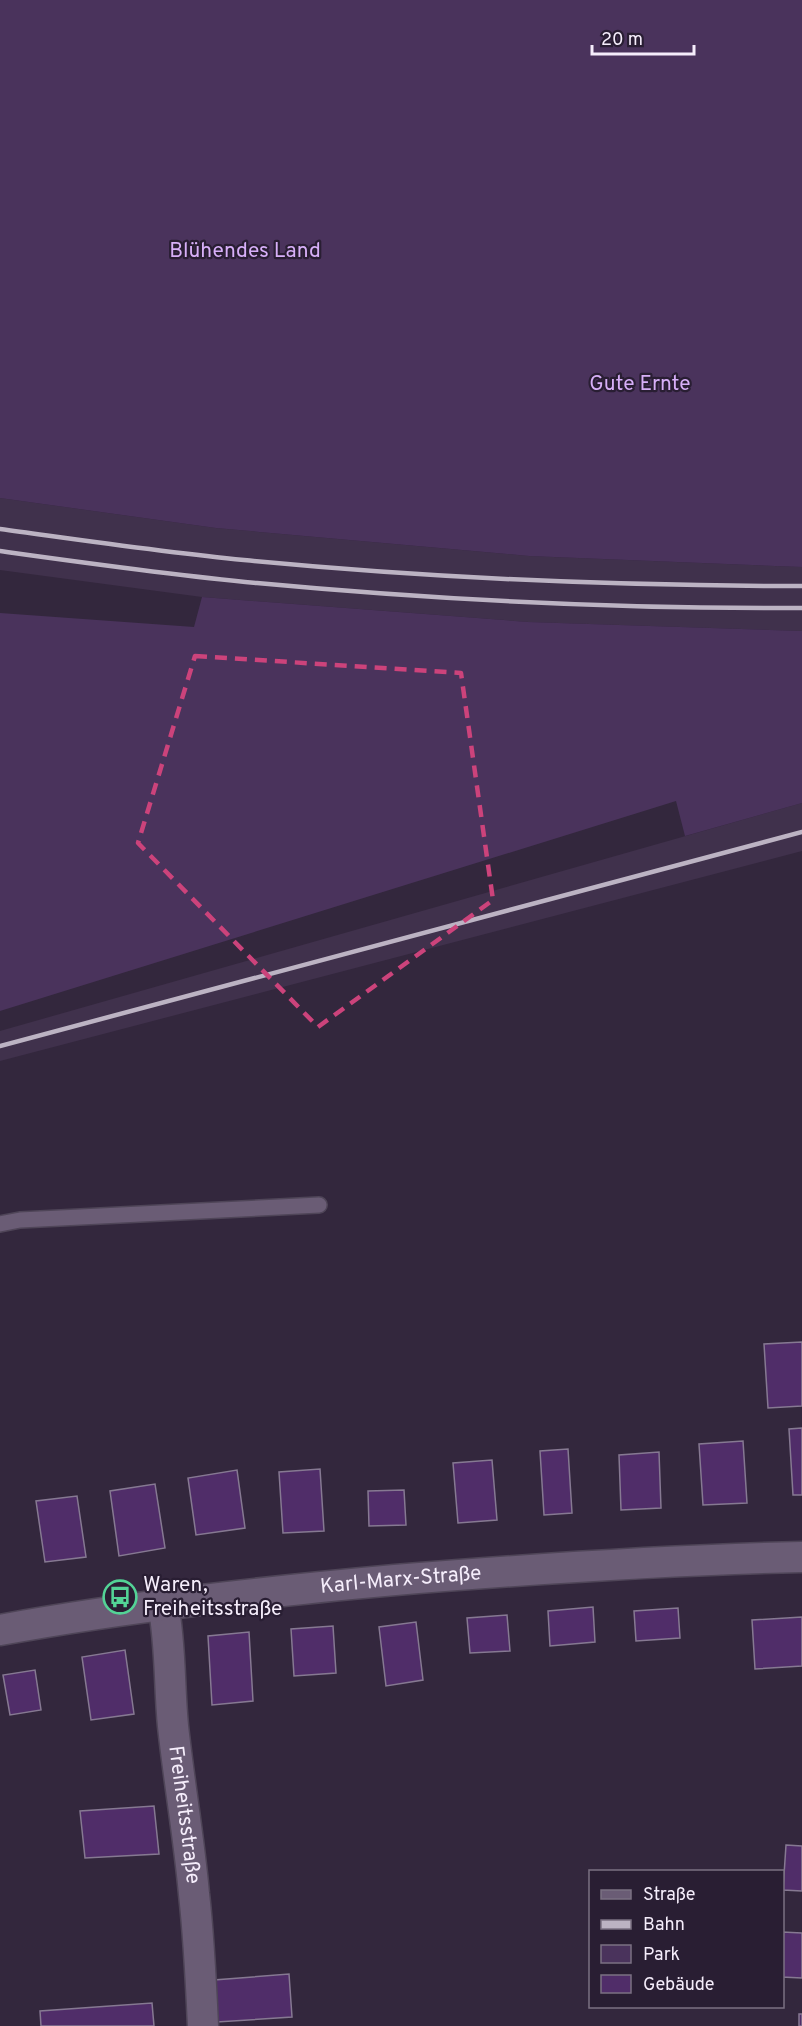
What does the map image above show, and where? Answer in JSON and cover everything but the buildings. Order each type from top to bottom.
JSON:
[{"type":"street","name":"Karl-Marx-Straße","points":[[0,1630],[94,1613],[282,1590],[495,1572],[681,1560],[802,1557]]},
{"type":"street","name":"Freiheitsstraße","points":[[163,1604],[169,1644],[173,1728],[194,1894],[203,2026]]},
{"type":"lane","points":[[0,1224],[20,1220],[319,1205]]},
{"type":"highlighted area","points":[[195,656],[461,673],[493,900],[318,1027],[138,843]]},
{"type":"shaded area","points":[[0,498],[216,528],[529,556],[802,567],[802,631],[528,622],[202,597],[0,570]]},
{"type":"shaded area","points":[[802,803],[802,851],[0,1061],[0,1031]]},
{"type":"green space","points":[[0,0],[802,0],[802,567],[529,556],[216,528],[0,498]]},
{"type":"green space","points":[[202,597],[528,622],[802,631],[802,803],[685,836],[676,801],[0,1011],[0,613],[194,627]]},
{"type":"railway","points":[[0,529],[213,557],[383,572],[592,583],[802,586]]},
{"type":"railway","points":[[0,551],[193,576],[393,594],[597,605],[802,608]]},
{"type":"railway","points":[[0,1046],[802,832]]},
{"type":"place","name":"Waren, Freiheitsstraße","points":[[120,1597]]},
{"type":"park label","name":"Blühendes Land","points":[[245,251]]},
{"type":"park label","name":"Gute Ernte","points":[[640,384]]}]
